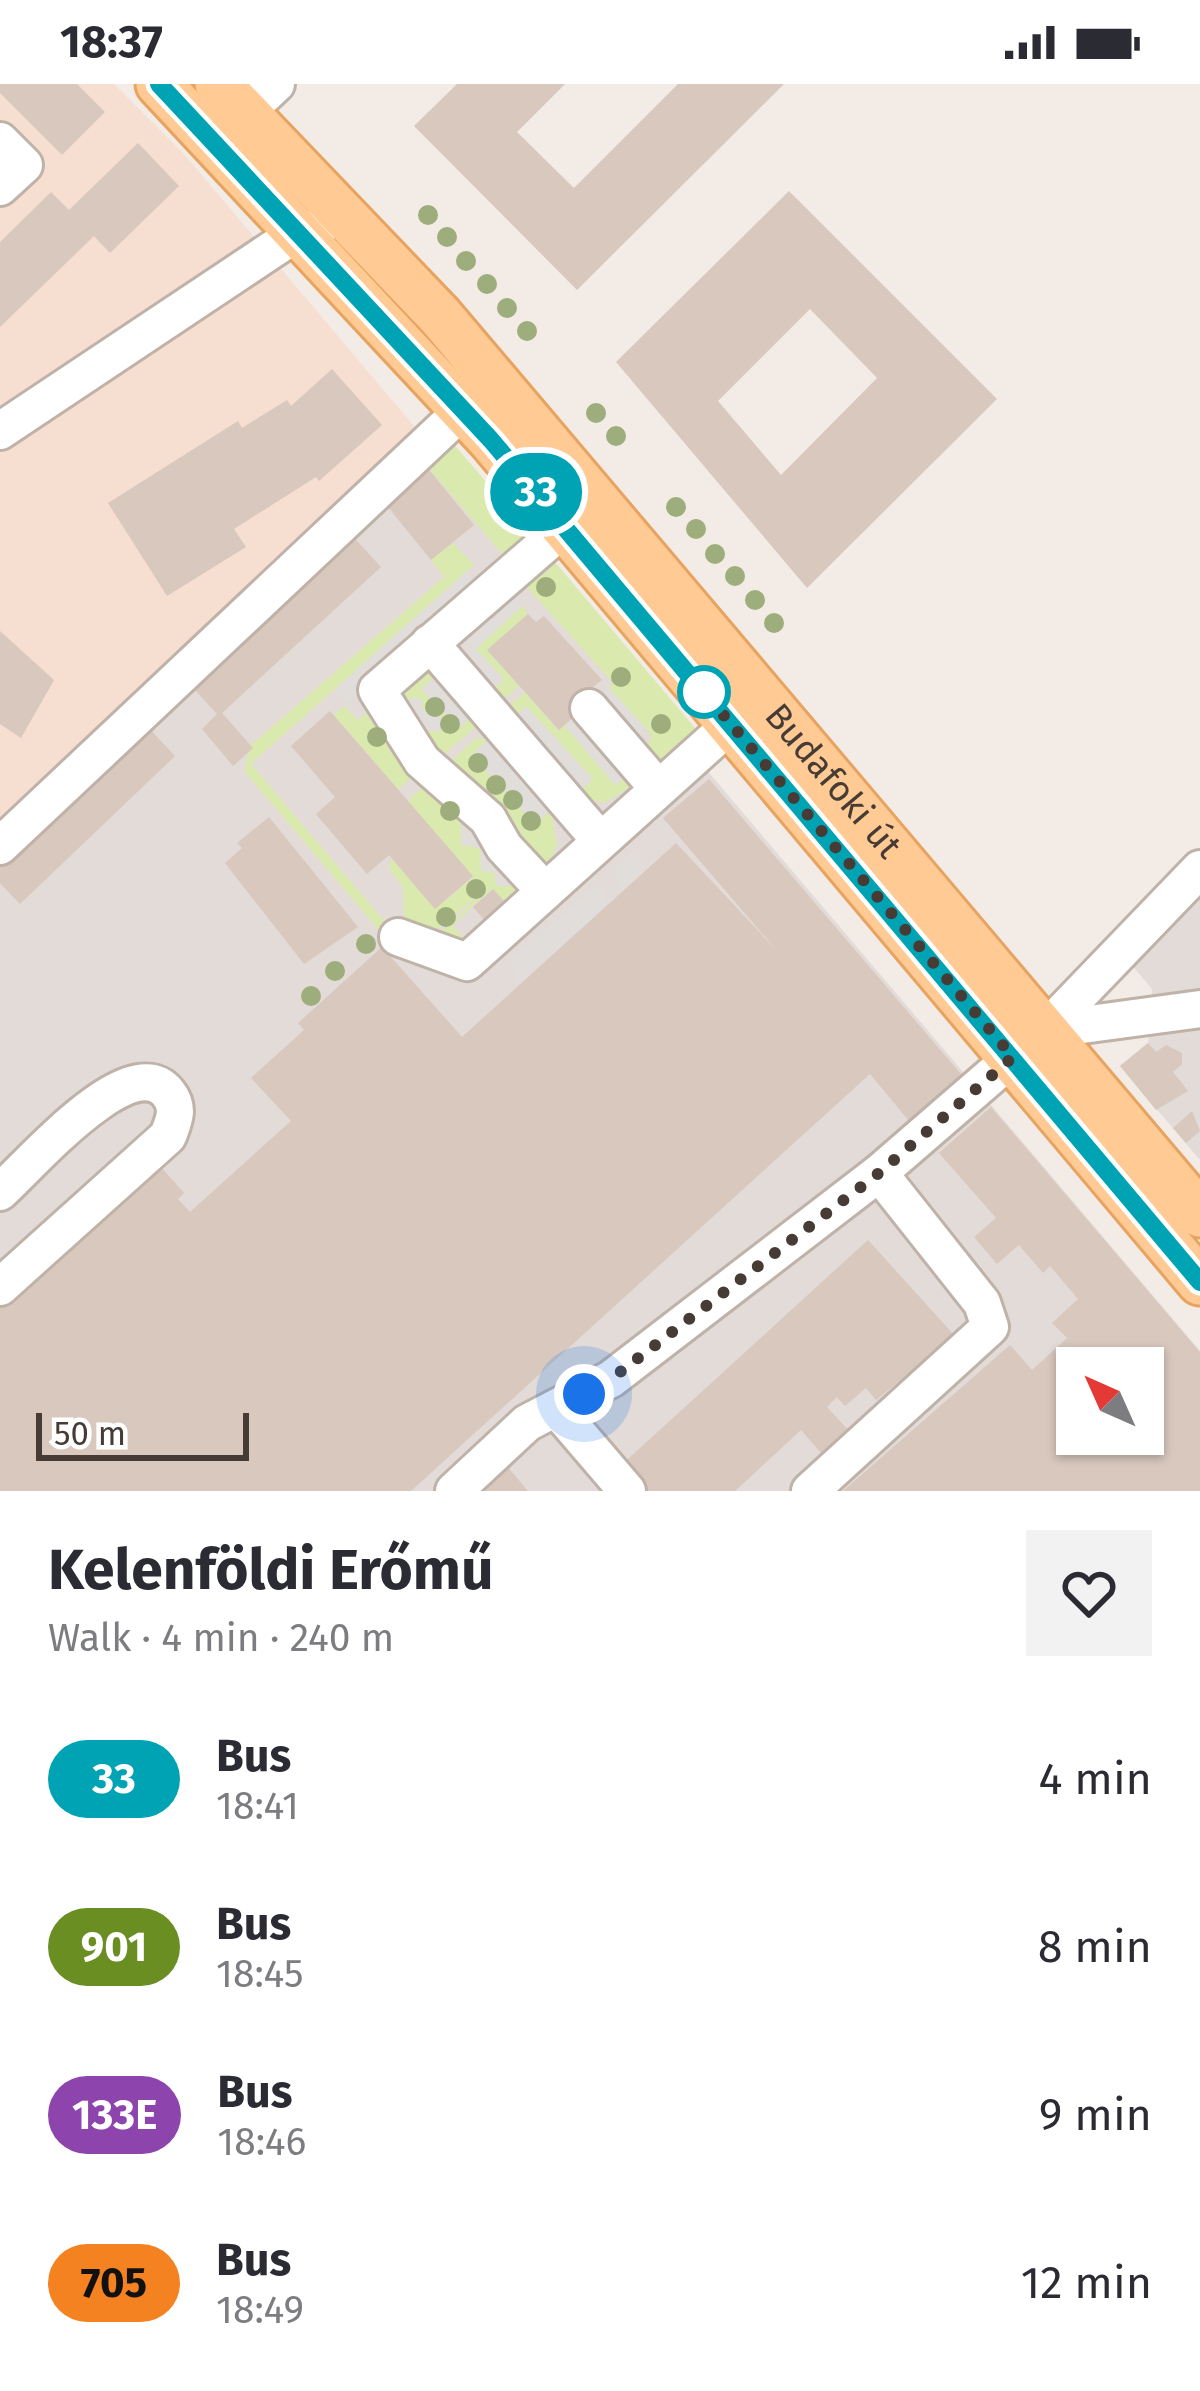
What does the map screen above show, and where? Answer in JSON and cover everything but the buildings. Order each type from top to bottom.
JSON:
[{"type":"main road","name":"Budafoki út","points":[[159,84],[238,105],[467,348],[1029,1044],[1200,1282]]},
{"type":"main road","name":"Budafoki út","points":[[238,105],[300,231],[464,409],[731,724],[1029,1044],[1200,1214]]},
{"type":"street","points":[[0,141],[24,166],[0,188]]},
{"type":"street","points":[[0,431],[300,231],[350,222]]},
{"type":"street","points":[[0,846],[464,409]]},
{"type":"street","points":[[545,891],[504,847],[488,820],[422,761],[377,690],[565,527]]},
{"type":"street","points":[[430,644],[599,839]]},
{"type":"street","points":[[589,707],[657,788]]},
{"type":"street","points":[[398,937],[467,962],[731,724]]},
{"type":"street","points":[[454,1491],[527,1424],[611,1379],[879,1173],[1029,1044],[1200,869]]},
{"type":"street","points":[[1097,976],[1132,1020]]},
{"type":"street","points":[[1029,1044],[1200,1009]]},
{"type":"street","points":[[0,1192],[115,1088],[141,1078],[160,1084],[173,1099],[176,1116],[168,1136],[0,1287]]},
{"type":"street","points":[[810,1491],[990,1327],[982,1303],[879,1173]]},
{"type":"street","points":[[556,1408],[627,1491]]},
{"type":"shaded area","points":[[0,84],[114,84],[183,153],[419,432],[0,829]]},
{"type":"shaded area","points":[[435,450],[1200,1351],[1200,1491],[0,1491],[0,828]]},
{"type":"shaded area","points":[[467,571],[479,585],[347,703],[334,690]]},
{"type":"shaded area","points":[[511,594],[522,606],[476,649],[465,637]]},
{"type":"shaded area","points":[[476,649],[504,679],[489,694],[461,664]]},
{"type":"shaded area","points":[[434,677],[471,717],[458,729],[421,689]]},
{"type":"shaded area","points":[[609,688],[646,728],[631,741],[595,700]]},
{"type":"shaded area","points":[[401,698],[422,699],[422,709],[445,720],[446,731],[420,731]]},
{"type":"shaded area","points":[[526,706],[593,779],[575,795],[508,722]]},
{"type":"shaded area","points":[[577,714],[629,774],[616,785],[564,725]]},
{"type":"shaded area","points":[[488,739],[551,810],[535,825],[472,755]]},
{"type":"shaded area","points":[[461,812],[516,886],[496,886],[494,872],[481,871],[480,848],[461,845]]},
{"type":"shaded area","points":[[635,849],[643,873],[621,893],[613,869]]},
{"type":"shaded area","points":[[1200,854],[1200,1160],[1120,1066],[1148,1043],[1152,989],[1109,938]]},
{"type":"shaded area","points":[[601,881],[608,904],[518,985],[510,960]]},
{"type":"green space","points":[[452,442],[536,540],[509,562],[426,465]]},
{"type":"green space","points":[[453,543],[474,565],[251,764],[386,923],[378,929],[244,771],[250,746],[444,577],[431,560]]},
{"type":"green space","points":[[554,561],[695,728],[656,765],[641,748],[653,737],[609,688],[613,683],[526,586]]},
{"type":"green space","points":[[522,606],[528,614],[488,650],[519,686],[497,705],[476,649]]},
{"type":"green space","points":[[426,668],[434,677],[422,689],[459,729],[471,717],[478,725],[436,761],[420,731],[433,719],[401,698],[403,685]]},
{"type":"green space","points":[[525,692],[558,730],[564,725],[615,785],[629,774],[633,785],[604,803],[575,795],[592,780],[527,707],[513,718],[503,711]]},
{"type":"green space","points":[[344,706],[358,720],[373,708],[415,775],[398,789],[334,715]]},
{"type":"green space","points":[[476,738],[488,739],[472,756],[535,825],[551,810],[557,846],[546,869],[443,769]]},
{"type":"green space","points":[[426,784],[447,798],[495,871],[521,874],[521,894],[508,905],[492,889],[453,925],[465,940],[449,947],[435,937],[490,887],[430,934],[404,926],[403,887],[389,869],[391,858],[435,909],[473,877],[407,801]]},
{"type":"bus line","name":"33","points":[[159,84],[376,311],[491,440],[1200,1282]]},
{"type":"route","points":[[584,1394],[611,1379],[879,1173],[1013,1057],[702,689],[704,692]]}]
